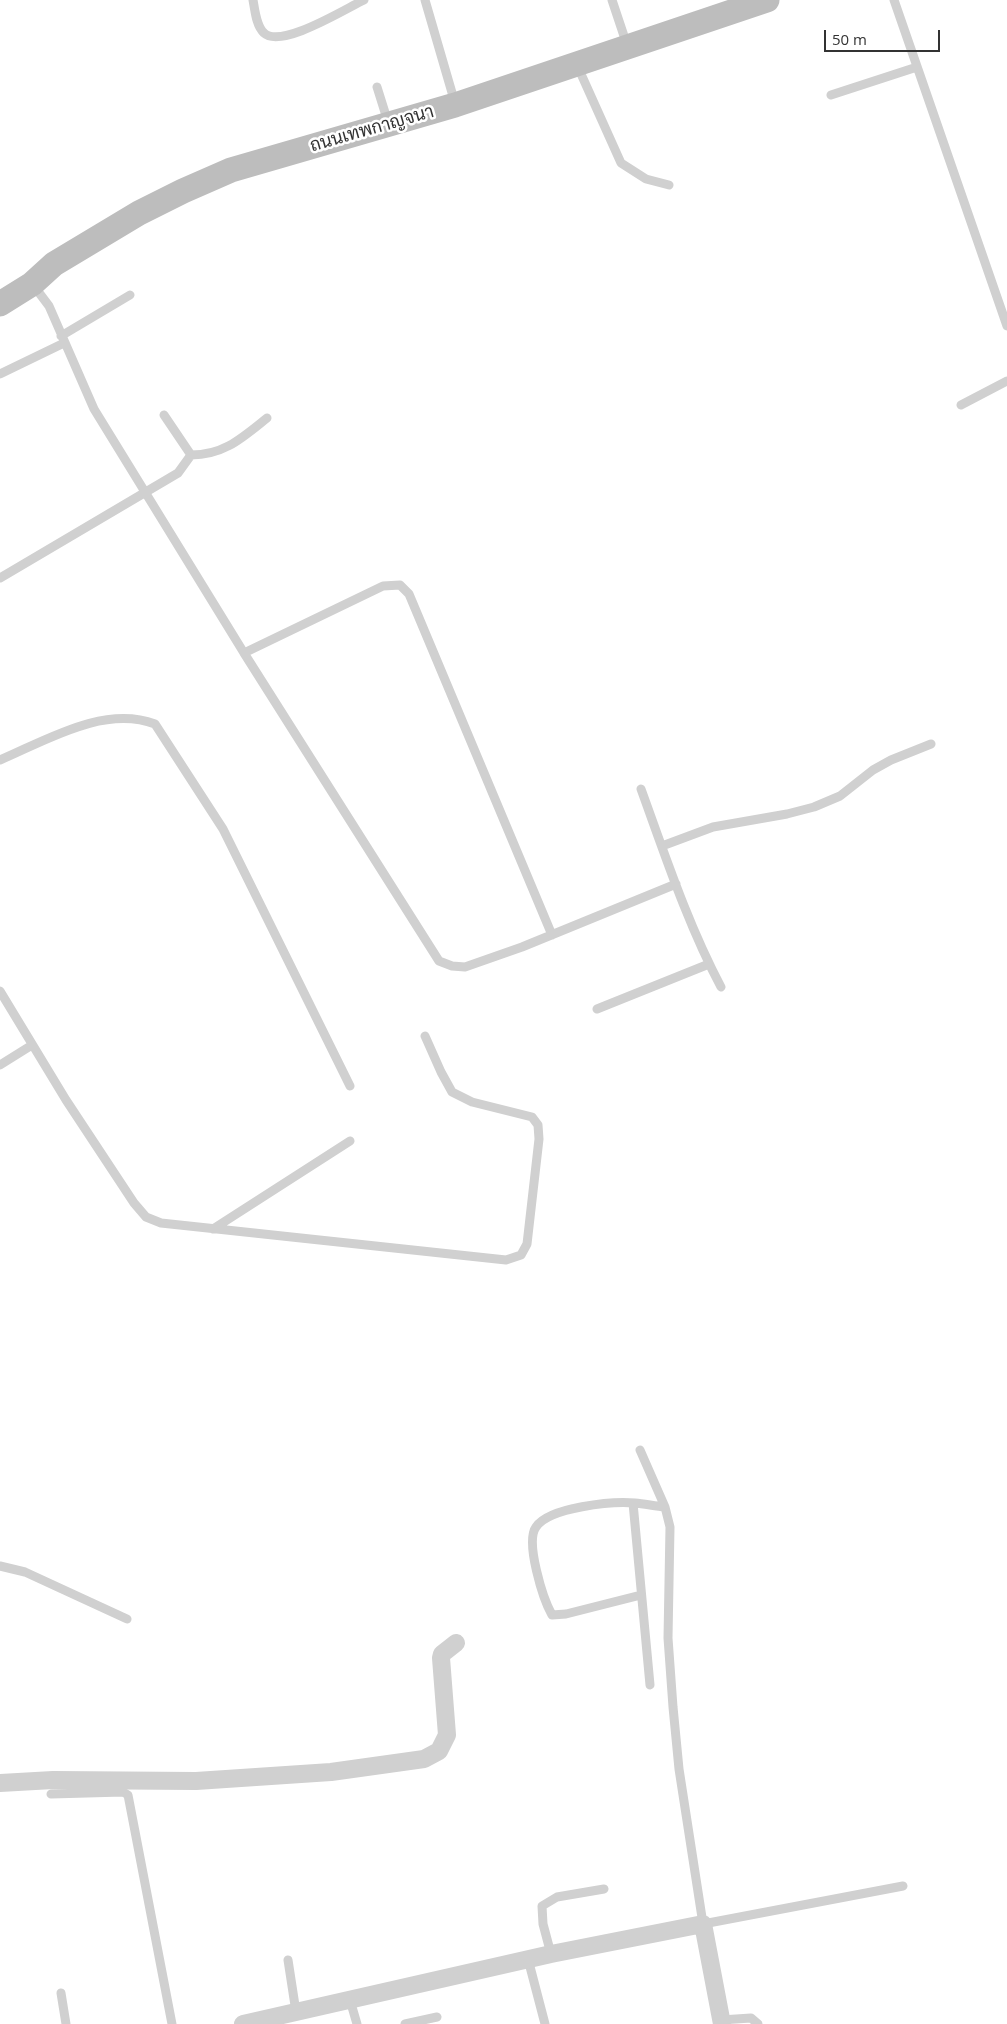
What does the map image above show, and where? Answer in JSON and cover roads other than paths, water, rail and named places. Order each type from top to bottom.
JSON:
[{"type":"street","name":"ถนนเทพกาญจนา","points":[[0,304],[32,284],[54,264],[139,213],[183,190],[231,170],[455,105],[628,48],[758,2]]},
{"type":"street","points":[[0,1783],[53,1780],[196,1781],[331,1772],[424,1759],[439,1750],[447,1735],[441,1658],[442,1654],[456,1642]]},
{"type":"street","points":[[243,2024],[551,1954],[703,1924],[722,2022]]},
{"type":"lane","points":[[253,0],[258,23],[263,32],[270,37],[294,34],[349,3],[364,0]]},
{"type":"lane","points":[[425,0],[455,105]]},
{"type":"lane","points":[[612,0],[628,48]]},
{"type":"lane","points":[[894,0],[1007,326]]},
{"type":"lane","points":[[577,65],[620,163],[646,179],[670,185]]},
{"type":"lane","points":[[831,95],[917,67]]},
{"type":"lane","points":[[377,87],[388,124]]},
{"type":"lane","points":[[32,284],[49,306],[62,340],[94,409],[244,653],[439,961],[452,966],[465,967],[552,935],[676,884]]},
{"type":"lane","points":[[0,374],[62,340],[130,295]]},
{"type":"lane","points":[[961,404],[1007,381]]},
{"type":"lane","points":[[164,414],[191,455]]},
{"type":"lane","points":[[191,455],[205,455],[233,445],[267,418]]},
{"type":"lane","points":[[0,578],[178,473],[191,455]]},
{"type":"lane","points":[[244,653],[383,586],[400,585],[410,594],[552,935]]},
{"type":"lane","points":[[0,760],[76,728],[97,722],[142,719],[155,724],[223,829],[350,1086]]},
{"type":"lane","points":[[662,846],[713,827],[787,814],[814,807],[840,796],[873,770],[891,760],[931,744]]},
{"type":"lane","points":[[641,789],[676,884],[721,988]]},
{"type":"lane","points":[[597,1009],[709,964]]},
{"type":"lane","points":[[0,991],[87,1132],[146,1218],[161,1223],[506,1260],[521,1255],[528,1244],[539,1139],[538,1125],[532,1117],[472,1102],[452,1092],[425,1036]]},
{"type":"lane","points":[[0,1065],[32,1045]]},
{"type":"lane","points":[[213,1229],[350,1141]]},
{"type":"lane","points":[[640,1450],[665,1507],[671,1546],[668,1638],[674,1716],[679,1769],[703,1924],[903,1886]]},
{"type":"lane","points":[[641,1595],[566,1614],[552,1615],[546,1604],[531,1542],[535,1527],[543,1520],[564,1511],[633,1503],[665,1507]]},
{"type":"lane","points":[[633,1503],[650,1685]]},
{"type":"lane","points":[[0,1566],[25,1572],[127,1619]]},
{"type":"lane","points":[[51,1794],[123,1792],[128,1795],[172,2024]]},
{"type":"lane","points":[[551,1954],[543,1924],[542,1906],[557,1897],[604,1889]]},
{"type":"lane","points":[[528,1959],[545,2024]]},
{"type":"lane","points":[[288,1960],[296,2012]]},
{"type":"lane","points":[[62,1993],[66,2024]]},
{"type":"lane","points":[[350,2000],[357,2024]]},
{"type":"lane","points":[[405,2024],[438,2017]]},
{"type":"lane","points":[[722,2022],[751,2018],[758,2024]]}]
